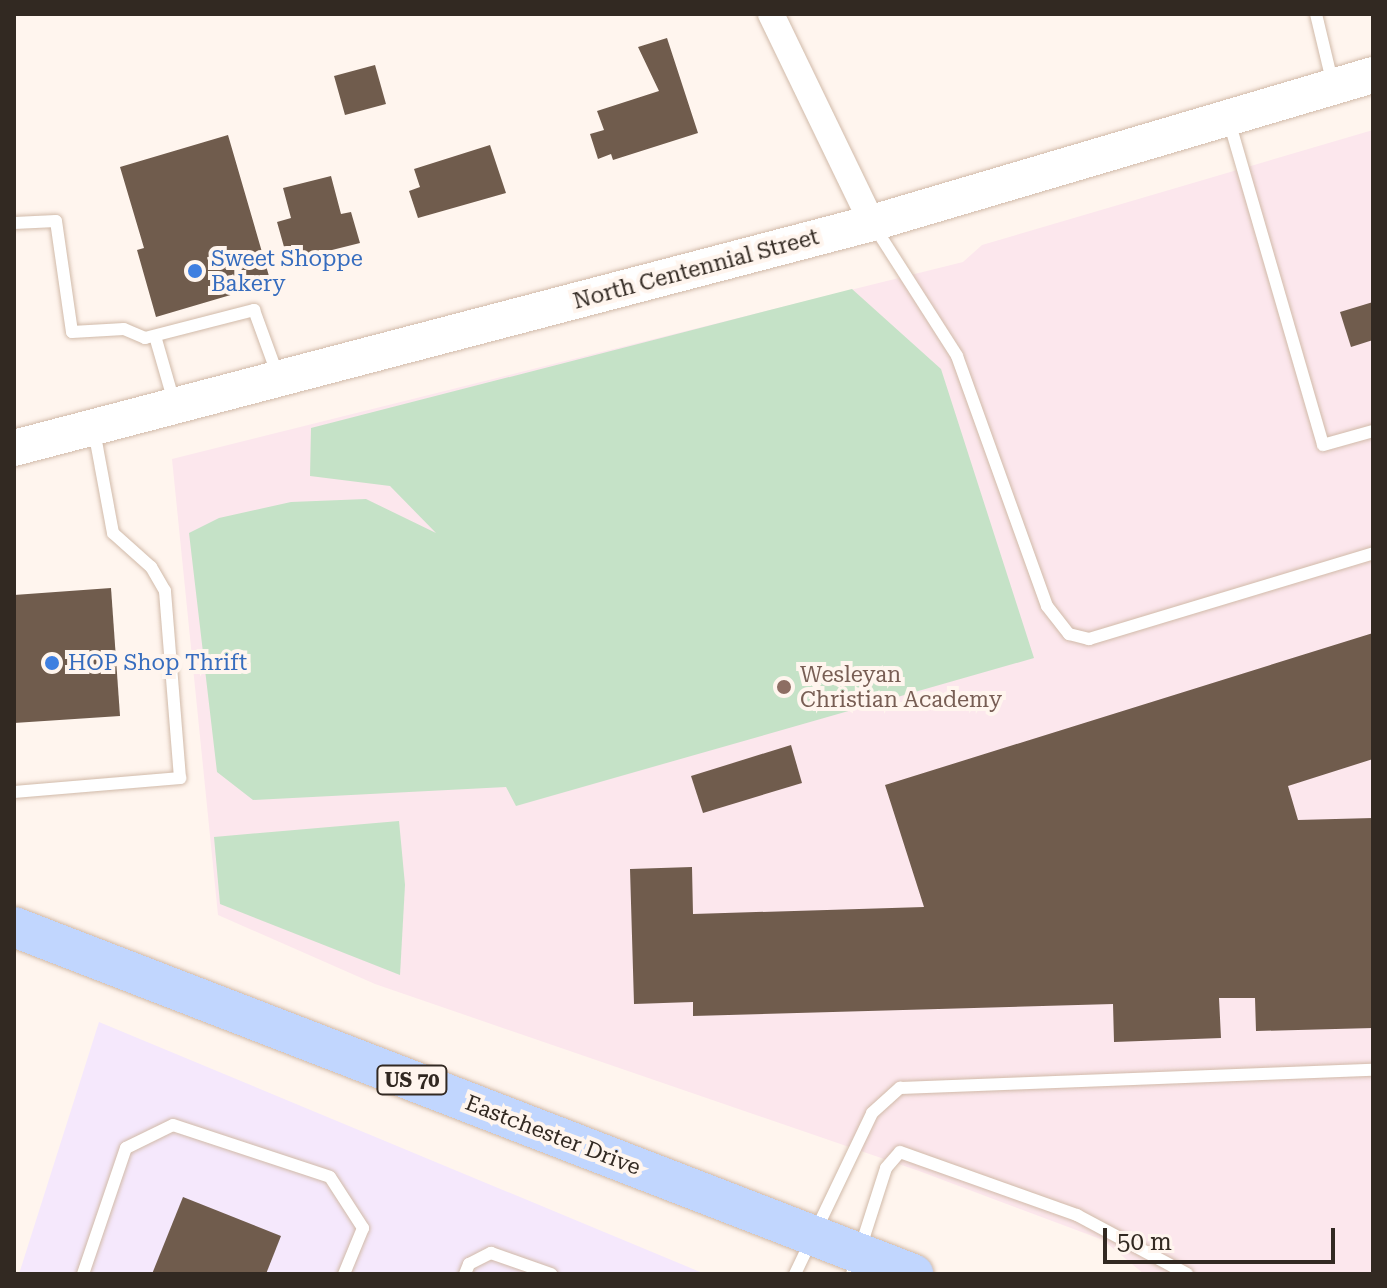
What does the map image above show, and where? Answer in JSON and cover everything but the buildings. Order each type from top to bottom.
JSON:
[{"type":"main road","name":"North Centennial Street","points":[[14,448],[872,223],[1373,75]]},
{"type":"main road","name":"Eastchester Drive","points":[[14,927],[810,1233],[856,1264],[913,1274]]},
{"type":"street","points":[[771,14],[872,223]]},
{"type":"lane","points":[[1316,14],[1334,86]]},
{"type":"lane","points":[[1228,118],[1323,445],[1373,431]]},
{"type":"lane","points":[[14,223],[56,221],[72,332],[124,329],[145,338],[254,310],[279,378]]},
{"type":"lane","points":[[872,223],[957,356],[1047,606],[1069,634],[1089,639],[1373,553]]},
{"type":"lane","points":[[155,336],[175,406]]},
{"type":"lane","points":[[14,792],[180,778],[165,591],[151,567],[113,533],[93,427]]},
{"type":"lane","points":[[795,1274],[810,1233],[872,1113],[900,1088],[1373,1070]]},
{"type":"lane","points":[[83,1274],[126,1148],[173,1125],[330,1177],[363,1228],[344,1274]]},
{"type":"lane","points":[[856,1264],[886,1168],[900,1152],[1077,1215],[1187,1274]]},
{"type":"lane","points":[[465,1274],[469,1264],[491,1253],[551,1274]]},
{"type":"shaded area","name":"Wesleyan Christian Academy","points":[[1373,130],[1373,1274],[1144,1274],[1103,1240],[919,1171],[375,984],[218,915],[172,459],[963,262],[982,245]]},
{"type":"shaded area","points":[[99,1022],[705,1274],[19,1274]]},
{"type":"green space","points":[[852,289],[941,369],[1034,658],[516,806],[506,787],[253,800],[217,772],[189,533],[219,518],[291,502],[366,499],[436,533],[390,486],[310,476],[311,428]]},
{"type":"green space","points":[[399,821],[405,885],[400,975],[220,904],[214,837]]},
{"type":"place","name":"Sweet Shoppe Bakery","points":[[195,271]]},
{"type":"place","name":"HOP Shop Thrift","points":[[52,663]]},
{"type":"place","name":"Wesleyan Christian Academy","points":[[784,687]]}]
